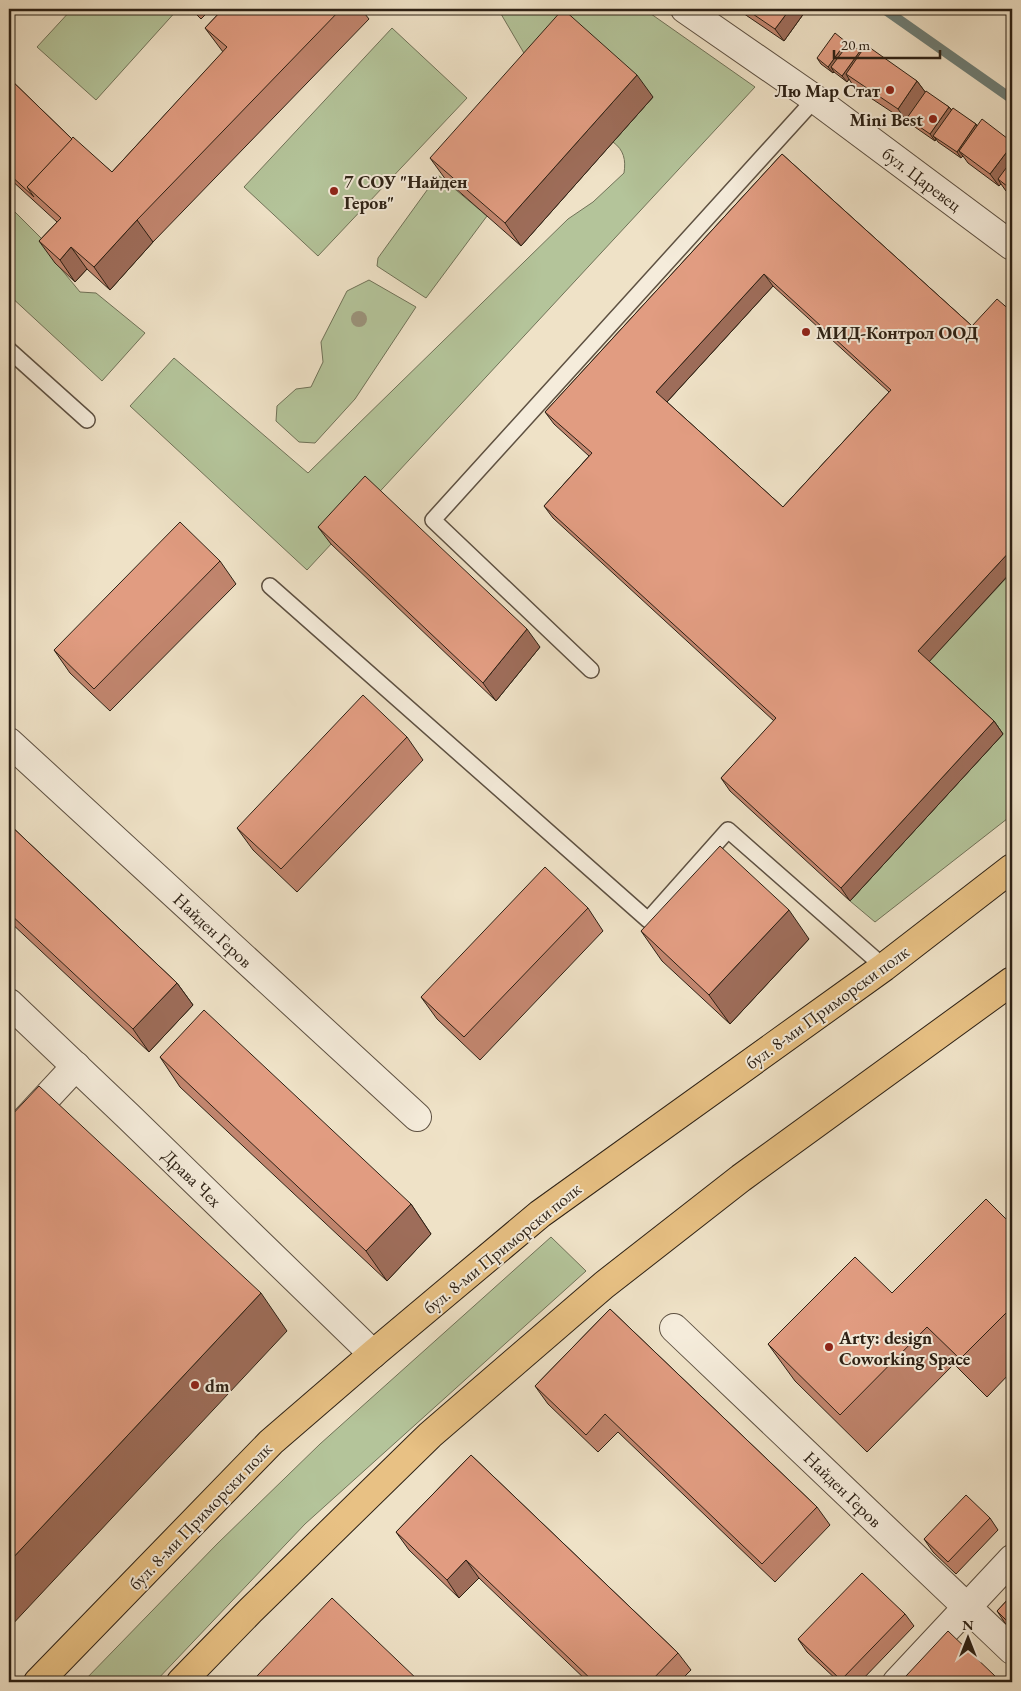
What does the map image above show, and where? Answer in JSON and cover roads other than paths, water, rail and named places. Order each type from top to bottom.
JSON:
[{"type":"main road","name":"бул. 8-ми Приморски полк","points":[[38,1682],[272,1442],[373,1354],[540,1214],[884,967],[1012,868]]},
{"type":"main road","points":[[181,1682],[250,1610],[430,1435],[604,1285],[741,1178],[1012,981]]},
{"type":"street","name":"бул. Царевец","points":[[685,9],[815,99],[1012,246]]},
{"type":"street","name":"Найден Геров","points":[[9,742],[417,1117]]},
{"type":"street","name":"Драва Чех","points":[[9,1003],[373,1354]]},
{"type":"street","points":[[9,1138],[76,1066]]},
{"type":"street","name":"Найден Геров","points":[[674,1328],[1012,1650]]},
{"type":"street","points":[[897,1682],[1012,1559]]},
{"type":"lane","points":[[591,670],[433,520],[815,99]]},
{"type":"lane","points":[[9,350],[88,420]]},
{"type":"lane","points":[[270,586],[648,920],[728,830],[884,967]]},
{"type":"waterway","points":[[884,9],[1012,99]]},
{"type":"place","name":"Лю Мар Стат","points":[[890,90]]},
{"type":"place","name":"Mini Best","points":[[933,119]]},
{"type":"place","name":"7 СОУ \"Найден Геров\"","points":[[334,191]]},
{"type":"place","name":"МИД-Контрол ООД","points":[[806,332]]},
{"type":"place","name":"Arty: design Coworking Space","points":[[829,1347]]},
{"type":"place","name":"dm","points":[[195,1385]]}]
